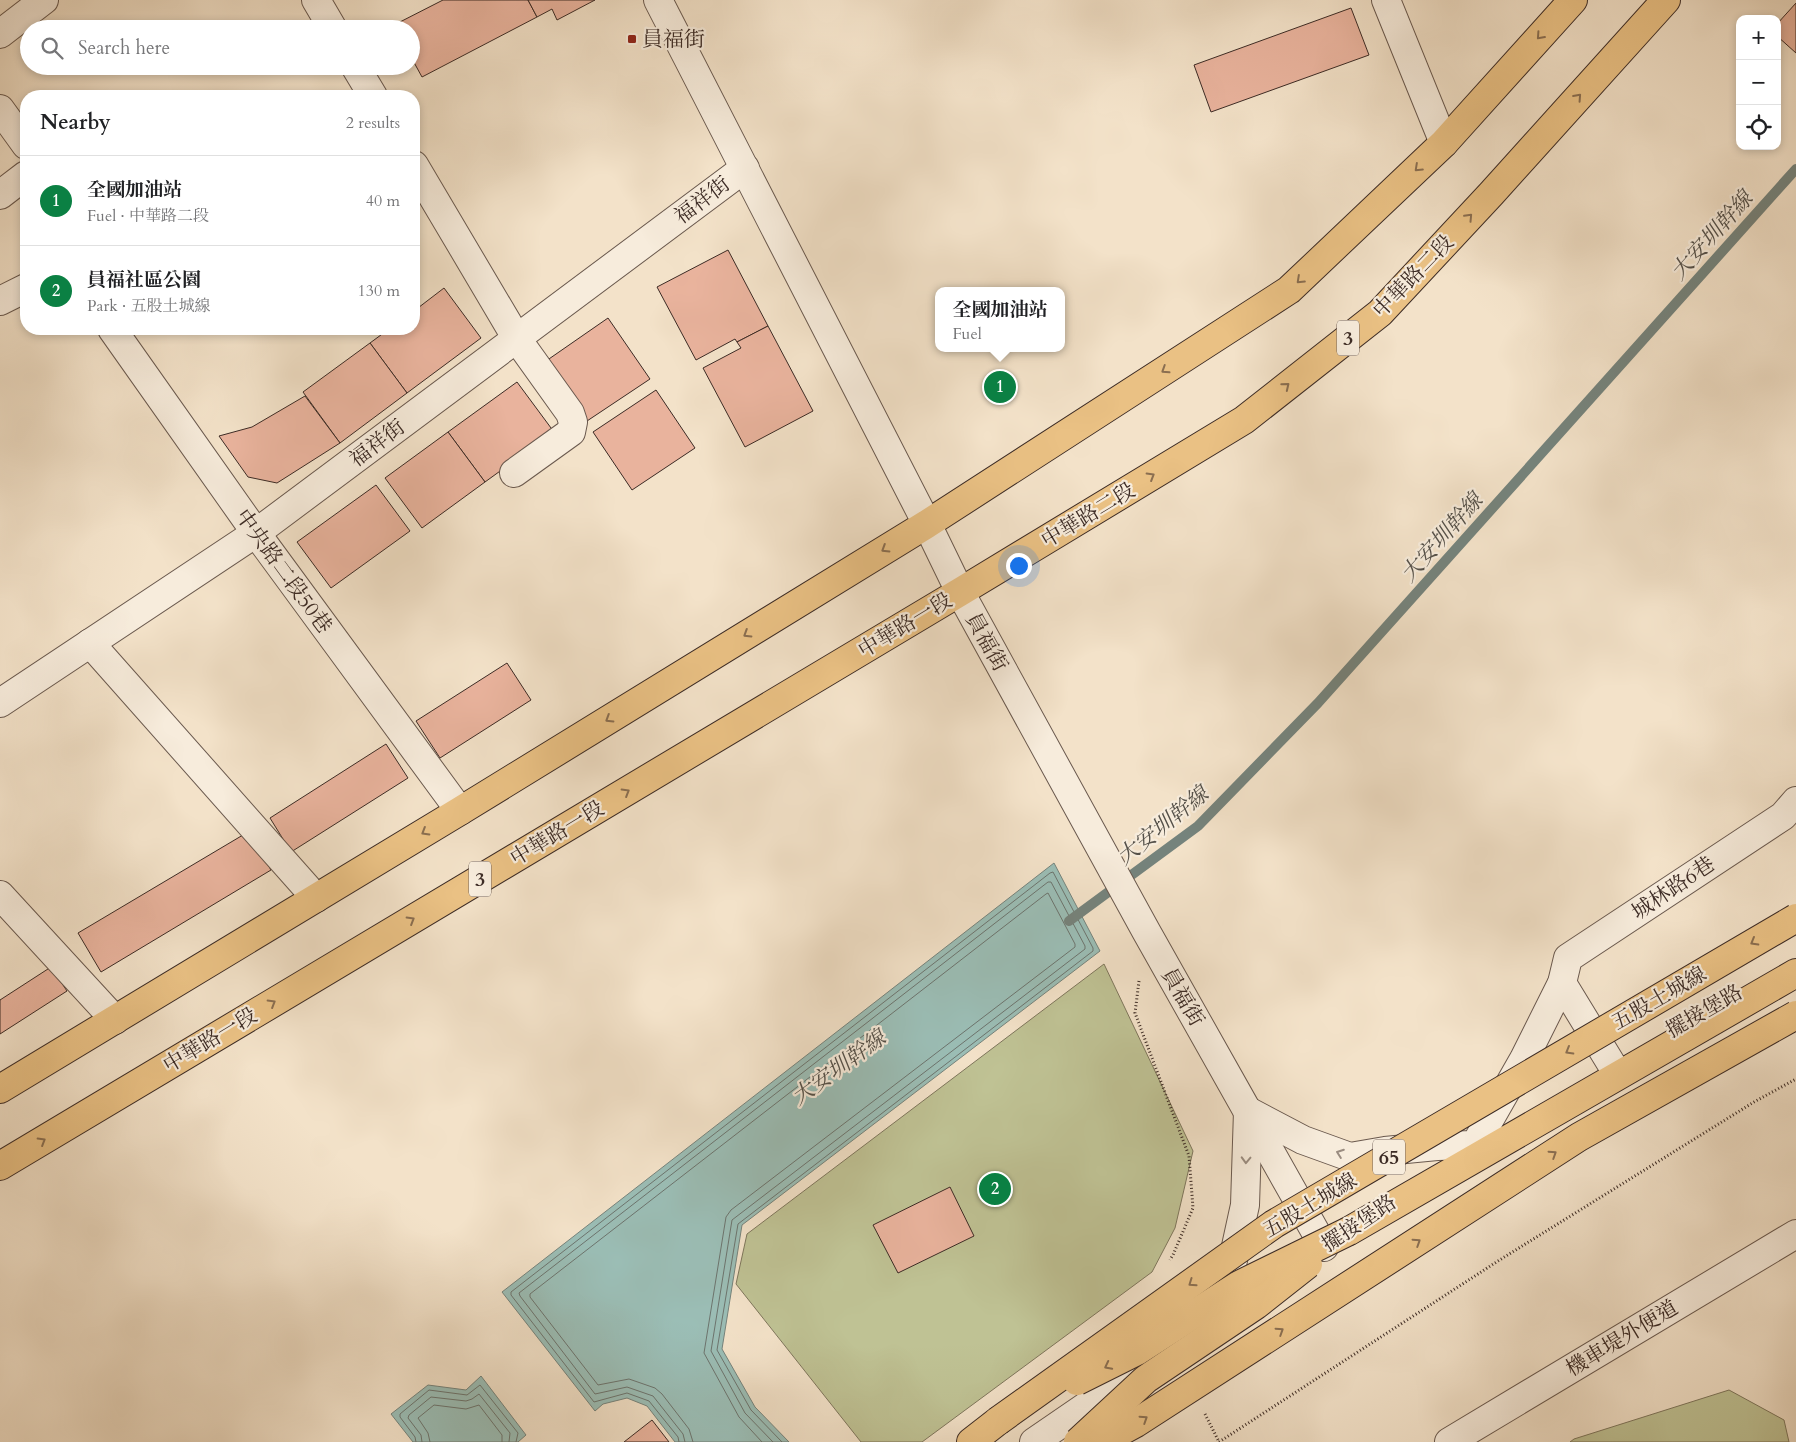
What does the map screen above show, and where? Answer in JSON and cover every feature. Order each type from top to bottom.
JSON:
[{"type":"main road","points":[[0,1089],[460,811],[927,524],[1289,290],[1444,143],[1573,0]]},
{"type":"main road","name":"中華路二段","points":[[960,592],[1244,420],[1380,313],[1491,194],[1666,0]]},
{"type":"main road","name":"中華路一段","points":[[0,1166],[960,592]]},
{"type":"main road","name":"五股土城線","points":[[971,1442],[1274,1224],[1796,918]]},
{"type":"main road","points":[[998,1421],[1137,1351],[1239,1285],[1349,1231],[1796,973]]},
{"type":"main road","points":[[1101,1442],[1136,1423],[1580,1137],[1796,1015]]},
{"type":"main road","points":[[1078,1442],[1146,1379],[1256,1305],[1349,1231]]},
{"type":"street","points":[[0,34],[44,0]]},
{"type":"street","points":[[316,0],[328,20]]},
{"type":"street","name":"員福街","points":[[658,0],[927,524],[960,592],[1141,922],[1324,1247]]},
{"type":"street","points":[[1386,0],[1444,143]]},
{"type":"street","points":[[361,75],[370,90]]},
{"type":"street","points":[[0,109],[20,137]]},
{"type":"street","name":"福祥街","points":[[0,703],[256,533],[745,168]]},
{"type":"street","points":[[420,174],[517,339],[570,413],[573,422],[571,432],[514,474]]},
{"type":"street","points":[[0,195],[20,180]]},
{"type":"street","points":[[0,301],[20,291]]},
{"type":"street","name":"中央路二段50巷","points":[[116,335],[256,533],[460,811]]},
{"type":"street","points":[[90,644],[316,898]]},
{"type":"street","name":"城林路6巷","points":[[1475,1145],[1524,1060],[1562,983],[1568,958],[1783,816],[1796,801]]},
{"type":"street","points":[[0,896],[115,1020]]},
{"type":"street","name":"擺接堡路","points":[[1034,1442],[1209,1322],[1475,1145],[1796,959]]},
{"type":"street","points":[[1562,983],[1612,1065]]},
{"type":"street","points":[[1209,1322],[1228,1283],[1245,1205],[1248,1111],[1303,1140],[1350,1157],[1394,1150],[1475,1145]]},
{"type":"street","name":"機車堤外便道","points":[[1449,1442],[1796,1234]]},
{"type":"path","points":[[1140,977],[1135,1013],[1188,1156],[1193,1208],[1173,1255],[1168,1262]]},
{"type":"path","points":[[1219,1442],[1498,1261],[1754,1102],[1796,1079]]},
{"type":"green space","points":[[1104,964],[1193,1151],[1175,1228],[1152,1272],[922,1442],[861,1442],[736,1284],[747,1234]]},
{"type":"green space","points":[[1729,1390],[1784,1420],[1789,1442],[1570,1442],[1574,1439]]},
{"type":"water","points":[[1054,863],[1100,951],[742,1225],[722,1349],[755,1407],[789,1442],[675,1442],[647,1406],[627,1398],[603,1404],[595,1411],[502,1292]]},
{"type":"water","points":[[481,1376],[526,1435],[518,1442],[413,1442],[391,1414],[428,1385],[466,1390]]},
{"type":"building","points":[[443,0],[528,0],[537,17],[422,77],[420,73],[420,20],[404,20]]},
{"type":"building","points":[[528,0],[595,0],[557,20],[552,9],[537,17]]},
{"type":"building","points":[[1796,3],[1796,53],[1781,40],[1781,20]]},
{"type":"building","points":[[1351,8],[1369,55],[1211,112],[1194,65]]},
{"type":"building","points":[[728,250],[768,326],[737,342],[735,339],[696,360],[657,287]]},
{"type":"building","points":[[444,288],[481,338],[407,393],[370,343],[381,335],[420,335],[420,306]]},
{"type":"building","points":[[608,318],[650,379],[587,421],[546,361]]},
{"type":"building","points":[[768,326],[813,411],[745,447],[703,368],[741,348],[737,342]]},
{"type":"building","points":[[370,343],[407,393],[340,443],[303,392]]},
{"type":"building","points":[[517,382],[554,432],[485,482],[448,432]]},
{"type":"building","points":[[656,390],[695,448],[632,490],[593,432]]},
{"type":"building","points":[[305,396],[340,443],[277,483],[248,477],[219,436],[252,427]]},
{"type":"building","points":[[448,432],[485,482],[422,528],[385,478]]},
{"type":"building","points":[[376,485],[410,531],[331,588],[297,542]]},
{"type":"building","points":[[507,663],[531,700],[440,758],[416,721]]},
{"type":"building","points":[[386,744],[408,778],[291,852],[270,818]]},
{"type":"building","points":[[248,832],[271,870],[101,972],[78,933]]},
{"type":"building","points":[[51,967],[67,991],[0,1034],[0,1000]]},
{"type":"building","points":[[950,1187],[974,1236],[898,1273],[873,1225]]},
{"type":"building","points":[[652,1420],[669,1442],[624,1442]]},
{"type":"waterway","name":"大安圳幹線","points":[[1069,921],[1198,826],[1318,703],[1796,169]]},
{"type":"place","name":"員福街","points":[[632,39]]},
{"type":"place","name":"全國加油站","points":[[1000,387]]},
{"type":"place","name":"員福社區公園","points":[[995,1189]]}]
